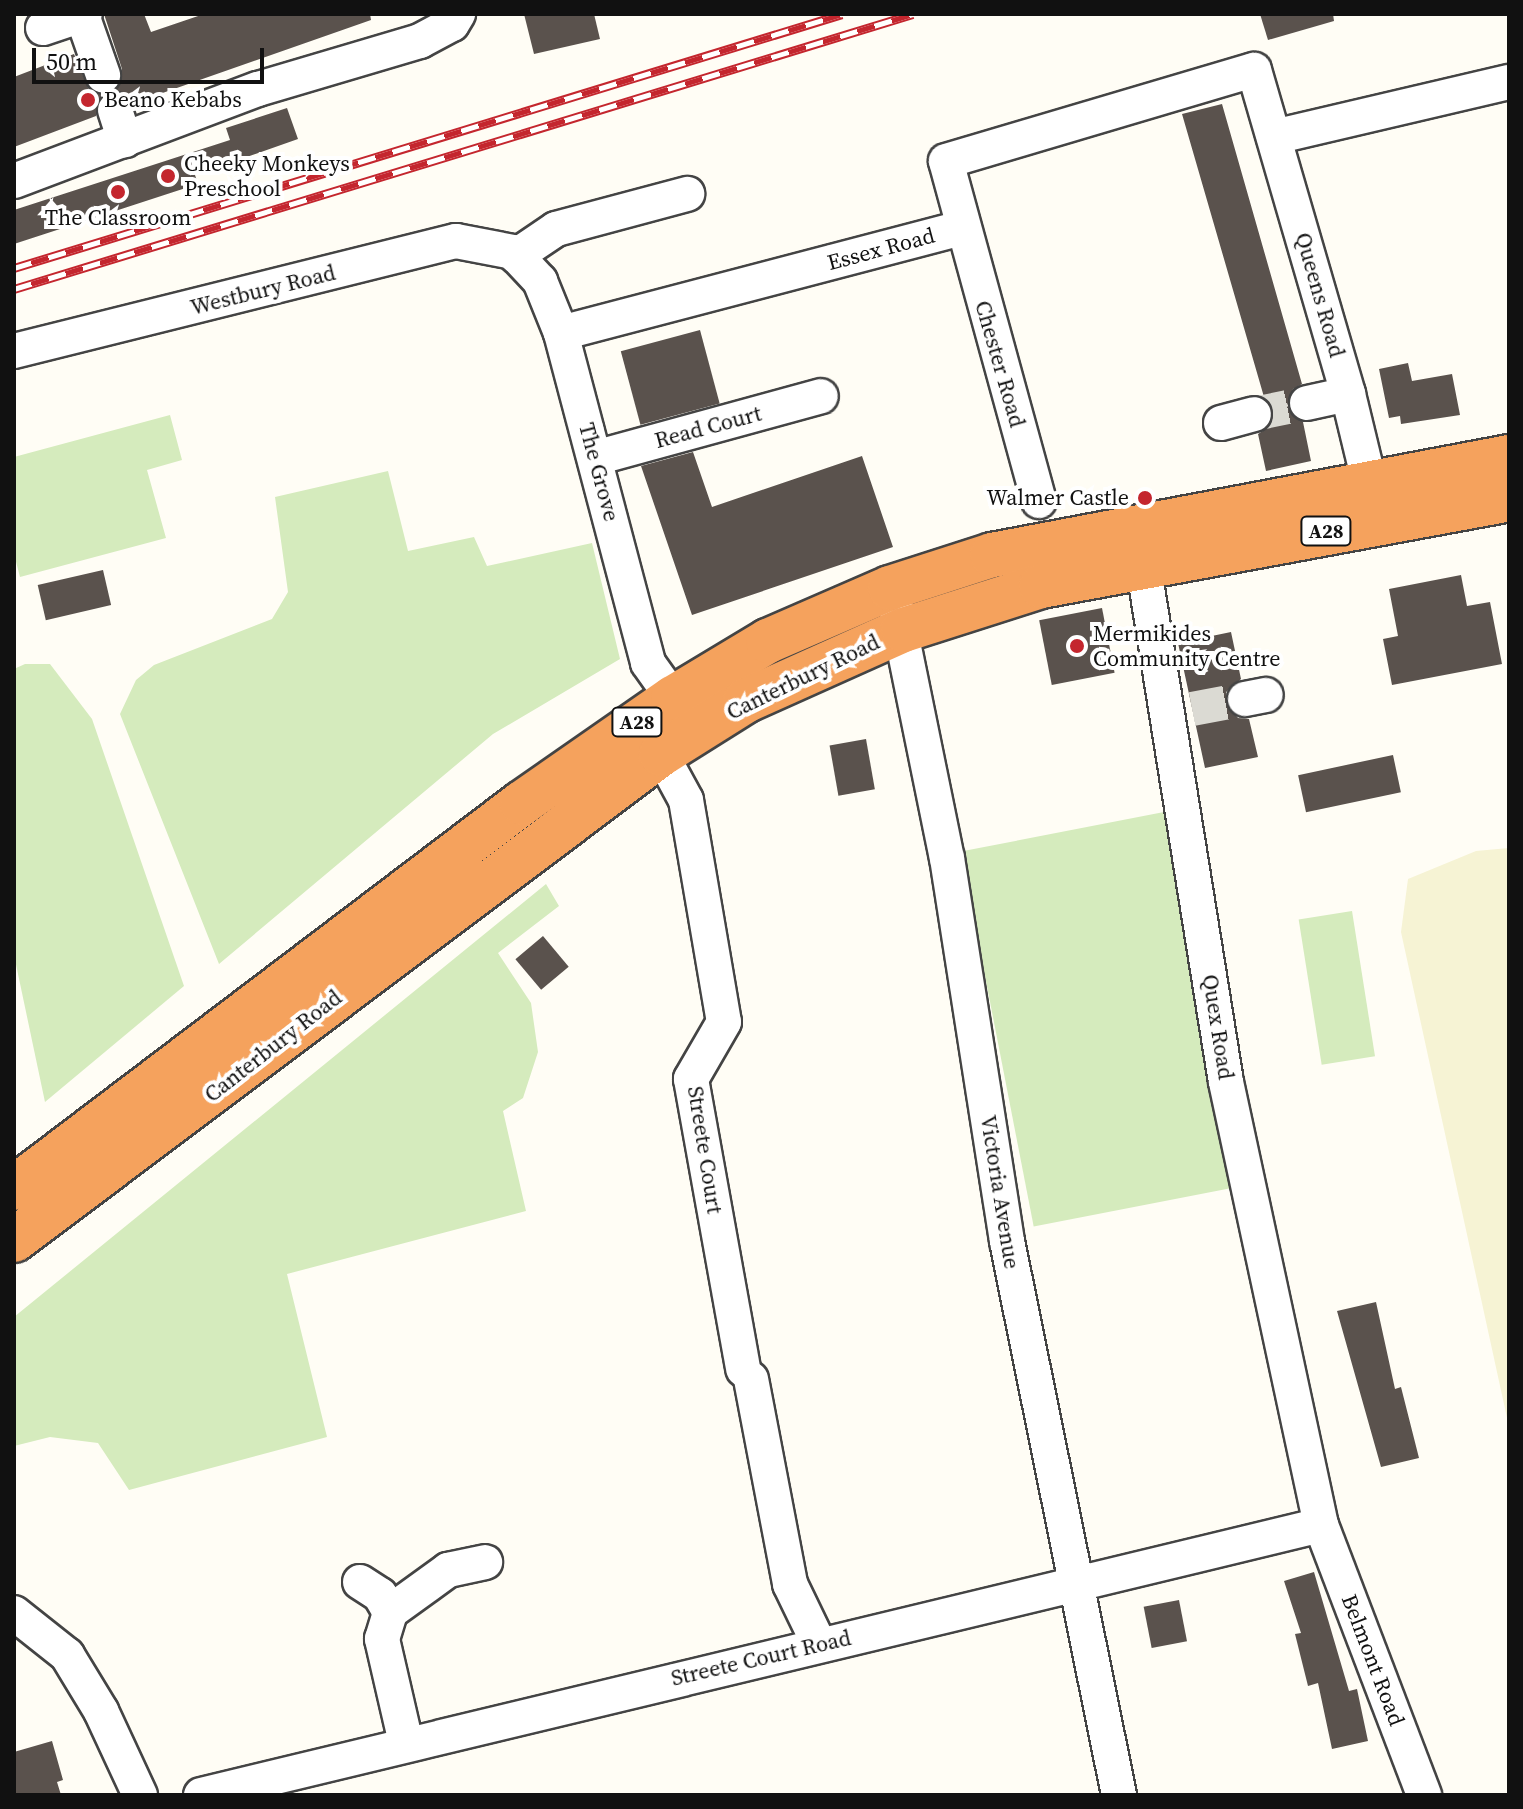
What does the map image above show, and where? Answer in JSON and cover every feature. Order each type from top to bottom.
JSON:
[{"type":"highway","name":"Canterbury Road","points":[[14,1188],[522,803],[673,698],[768,641],[890,588],[992,555],[1140,544],[1374,502],[1509,457]]},
{"type":"highway","name":"Canterbury Road","points":[[1374,502],[1509,499]]},
{"type":"highway","name":"Canterbury Road","points":[[14,1240],[661,754],[745,701],[903,630],[1041,586],[1140,544]]},
{"type":"street","points":[[43,28],[84,14],[103,75]]},
{"type":"street","points":[[14,181],[120,125],[258,89],[420,41],[455,19]]},
{"type":"street","name":"Queens Road","points":[[1254,70],[1348,394],[1374,502]]},
{"type":"street","name":"Essex Road","points":[[561,333],[962,228],[946,161],[1254,70]]},
{"type":"street","points":[[1274,137],[1509,82]]},
{"type":"street","points":[[515,254],[556,229],[687,194]]},
{"type":"street","name":"Chester Road","points":[[962,228],[1039,501]]},
{"type":"street","name":"Westbury Road","points":[[14,351],[456,241],[515,254]]},
{"type":"street","name":"The Grove","points":[[515,254],[540,281],[561,333],[648,663],[673,698]]},
{"type":"street","points":[[1307,403],[1348,394]]},
{"type":"street","name":"Read Court","points":[[595,458],[821,396]]},
{"type":"street","points":[[1221,423],[1254,414]]},
{"type":"street","name":"Quex Road","points":[[1140,544],[1180,710],[1237,1142],[1321,1525]]},
{"type":"street","name":"Victoria Avenue","points":[[890,588],[903,630],[947,858],[1007,1241],[1119,1795]]},
{"type":"street","points":[[661,754],[673,698]]},
{"type":"street","name":"Streete Court","points":[[661,754],[686,800],[724,1022],[691,1079],[790,1584],[819,1644]]},
{"type":"street","name":"Streete Court Road","points":[[201,1795],[406,1743],[1077,1586],[1321,1525]]},
{"type":"street","name":"Belmont Road","points":[[1321,1525],[1424,1795]]},
{"type":"street","points":[[406,1743],[382,1639],[390,1612],[448,1570],[485,1562]]},
{"type":"street","points":[[360,1582],[380,1595],[390,1612]]},
{"type":"street","points":[[14,1613],[67,1655],[140,1795]]},
{"type":"shaded area","points":[[1509,848],[1509,1427],[1401,932],[1408,879],[1476,851]]},
{"type":"green space","points":[[170,415],[182,460],[147,470],[166,538],[20,577],[14,554],[14,457]]},
{"type":"green space","points":[[388,471],[408,551],[474,537],[487,566],[592,543],[620,659],[493,734],[219,964],[120,714],[136,680],[154,665],[272,619],[288,592],[275,497]]},
{"type":"green space","points":[[25,664],[50,664],[92,719],[184,986],[45,1102],[14,955],[14,669]]},
{"type":"green space","points":[[1164,812],[1237,1187],[1034,1226],[961,851]]},
{"type":"green space","points":[[546,884],[559,906],[498,953],[531,1003],[538,1052],[523,1098],[503,1111],[526,1211],[287,1274],[327,1437],[129,1490],[98,1443],[50,1437],[14,1446],[14,1317]]},
{"type":"green space","points":[[1352,911],[1375,1056],[1322,1065],[1299,919]]},
{"type":"building","points":[[104,14],[144,14],[151,32],[204,14],[370,14],[371,20],[134,103],[115,91],[122,69]]},
{"type":"building","points":[[524,14],[594,14],[600,39],[534,54]]},
{"type":"building","points":[[1260,14],[1333,14],[1334,21],[1268,40]]},
{"type":"building","points":[[74,54],[89,90],[103,94],[96,116],[14,147],[14,77]]},
{"type":"building","points":[[1222,104],[1302,384],[1293,389],[1287,406],[1303,422],[1311,461],[1266,471],[1258,434],[1269,427],[1273,410],[1264,397],[1182,114]]},
{"type":"building","points":[[287,108],[298,139],[195,175],[198,184],[14,244],[14,210],[230,140],[226,128]]},
{"type":"building","points":[[700,330],[720,403],[640,425],[621,351]]},
{"type":"building","points":[[1408,363],[1412,381],[1452,374],[1460,415],[1401,424],[1400,416],[1389,418],[1379,369]]},
{"type":"building","points":[[693,452],[712,507],[862,456],[893,547],[692,615],[641,466]]},
{"type":"building","points":[[103,570],[111,605],[46,620],[38,585]]},
{"type":"building","points":[[1461,575],[1467,606],[1490,602],[1502,664],[1392,685],[1383,639],[1398,636],[1389,589]]},
{"type":"building","name":"Mermikides Community Centre","points":[[1102,608],[1115,673],[1052,685],[1039,620]]},
{"type":"building","points":[[1231,632],[1241,679],[1226,692],[1226,703],[1238,718],[1249,719],[1258,757],[1205,768],[1178,643]]},
{"type":"building","points":[[866,739],[875,789],[838,796],[830,745]]},
{"type":"building","points":[[1393,755],[1401,792],[1306,812],[1298,775]]},
{"type":"building","points":[[543,936],[569,967],[541,990],[515,959]]},
{"type":"building","points":[[1376,1302],[1395,1389],[1401,1387],[1419,1458],[1381,1467],[1337,1311]]},
{"type":"building","points":[[1314,1572],[1349,1691],[1357,1689],[1368,1741],[1332,1749],[1318,1683],[1308,1686],[1295,1634],[1301,1633],[1284,1581]]},
{"type":"building","points":[[1179,1600],[1187,1641],[1152,1648],[1144,1607]]},
{"type":"building","points":[[52,1741],[63,1780],[57,1782],[61,1795],[14,1795],[14,1752]]},
{"type":"tunnel","points":[[1254,414],[1307,403]]},
{"type":"tunnel","points":[[1192,709],[1245,699]]},
{"type":"railway","points":[[14,268],[842,14]]},
{"type":"railway","points":[[14,289],[913,14]]},
{"type":"place","name":"Beano Kebabs","points":[[88,100]]},
{"type":"place","name":"Cheeky Monkeys Preschool","points":[[168,176]]},
{"type":"place","name":"The Classroom","points":[[118,192]]},
{"type":"place","name":"Walmer Castle","points":[[1145,498]]},
{"type":"place","name":"Mermikides Community Centre","points":[[1077,646]]}]
